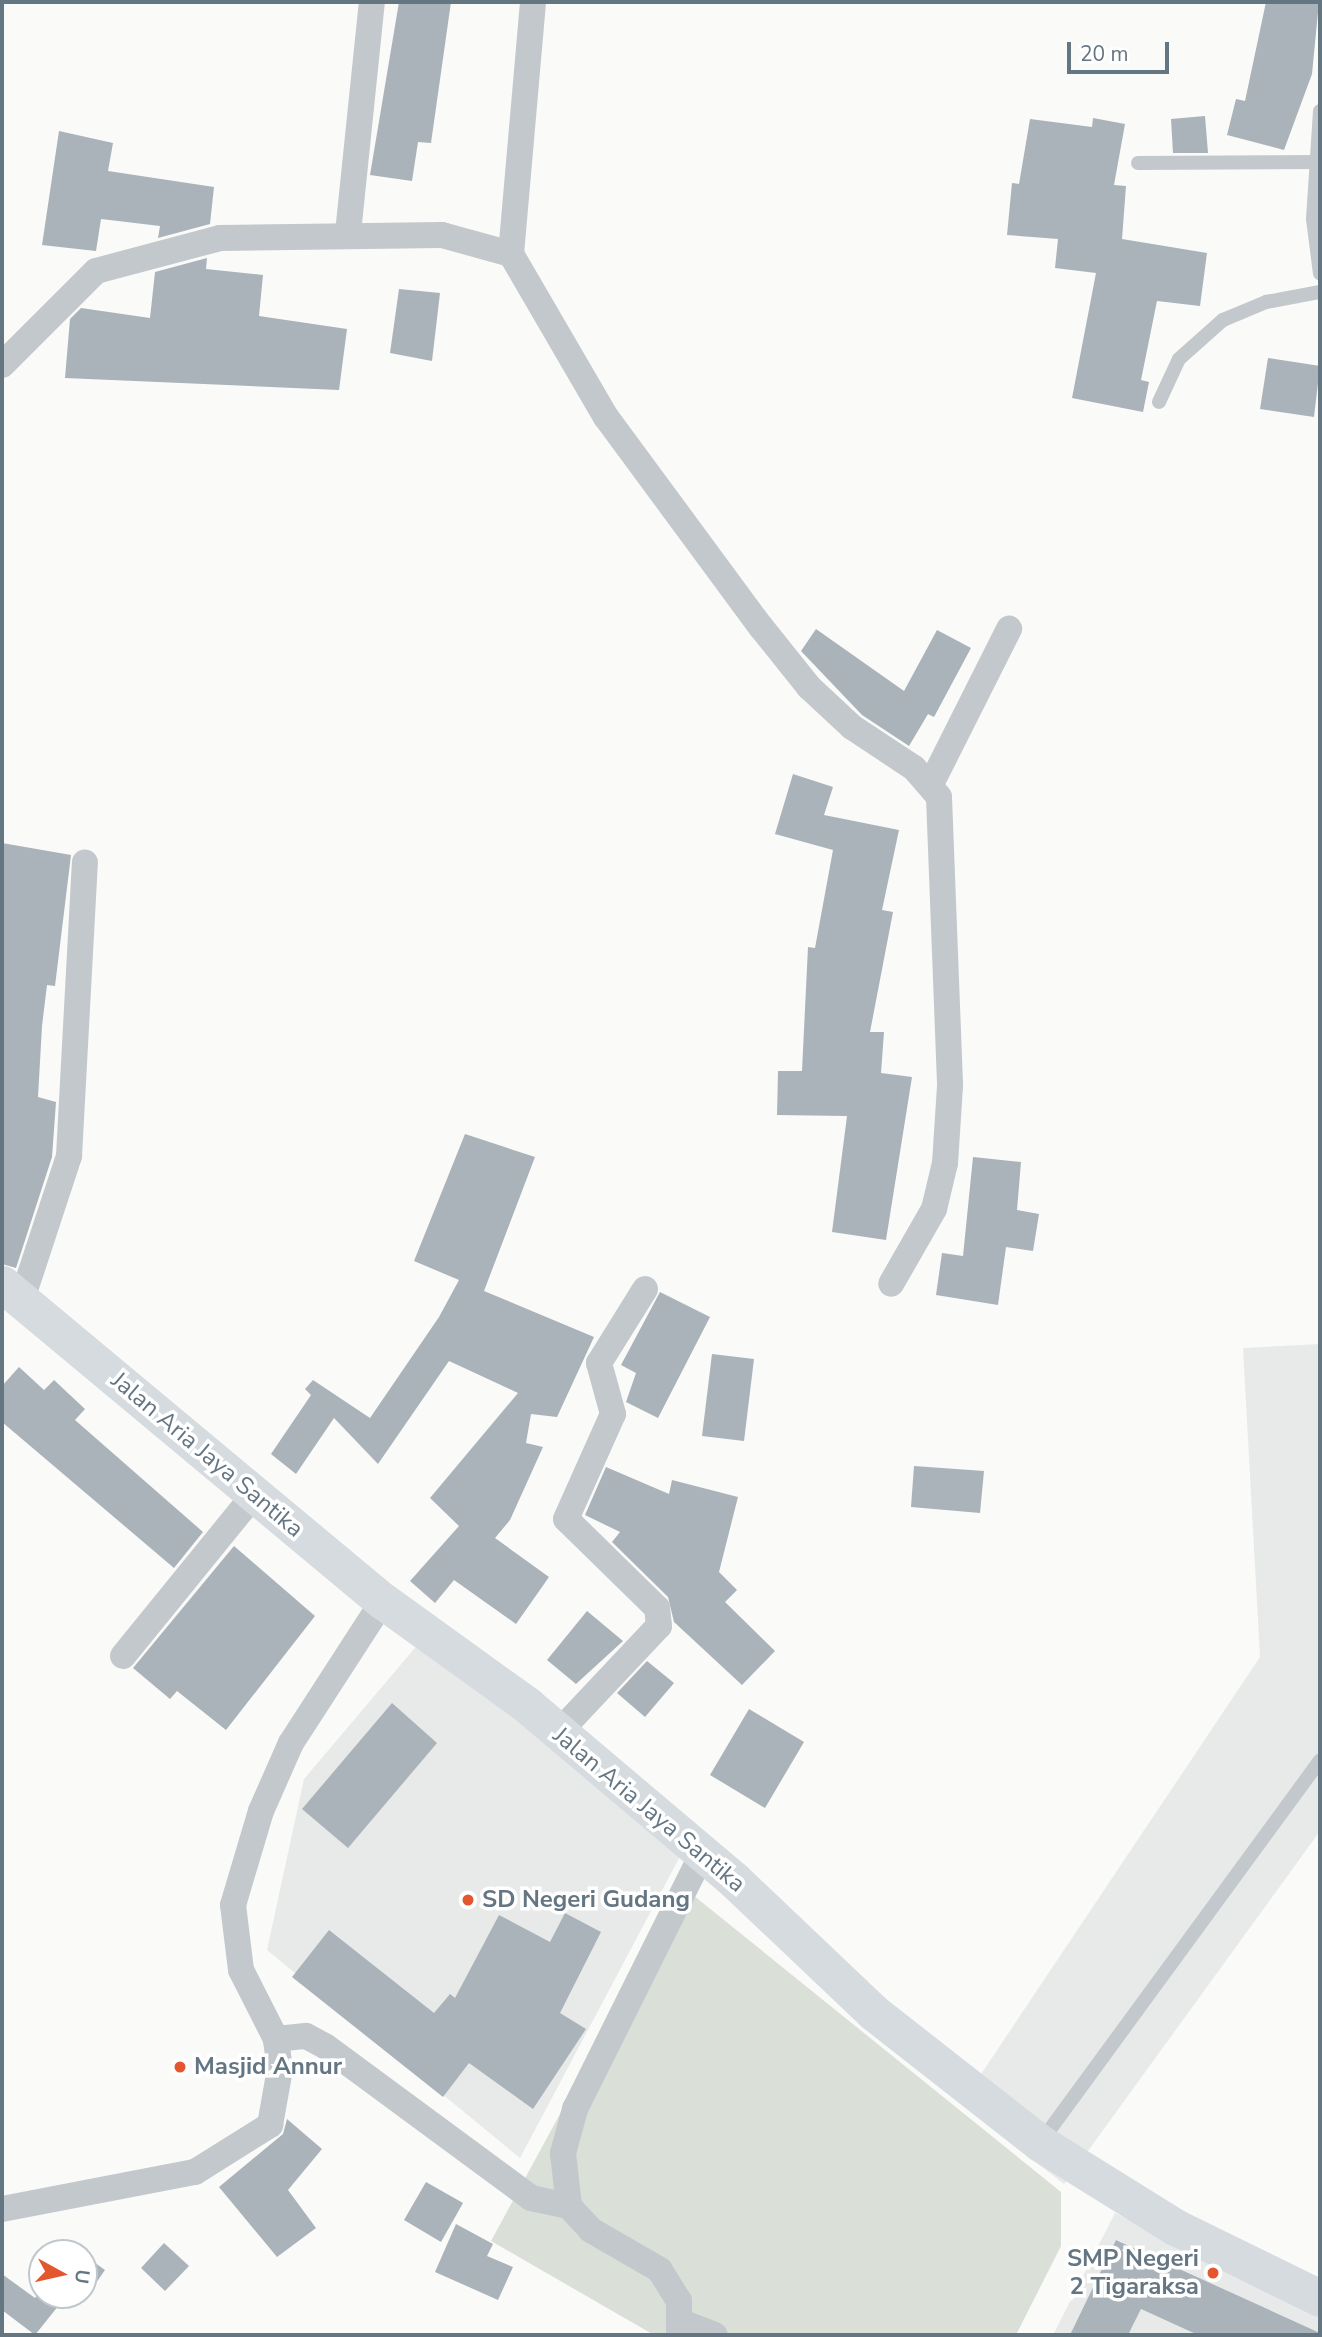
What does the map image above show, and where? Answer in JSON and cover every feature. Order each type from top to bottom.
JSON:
[{"type":"street","points":[[348,233],[372,2]]},
{"type":"street","points":[[533,2],[511,254],[606,417],[761,627],[835,711],[931,784],[941,822],[950,1086],[945,1163],[934,1209],[891,1284]]},
{"type":"street","points":[[2,365],[96,271],[220,238],[348,233],[442,236],[511,254]]},
{"type":"street","points":[[931,784],[1009,629]]},
{"type":"street","points":[[12,1292],[69,1156],[85,862]]},
{"type":"street","points":[[558,1733],[659,1626],[657,1608],[566,1519],[613,1413],[599,1363],[645,1289]]},
{"type":"street","name":"Jalan Aria Jaya Santika","points":[[12,1292],[253,1496],[383,1601],[453,1647],[558,1733],[702,1854],[873,2012],[1040,2143],[1175,2227],[1320,2298]]},
{"type":"street","points":[[123,1656],[253,1496]]},
{"type":"street","points":[[2,2209],[156,2184],[195,2172],[270,2125],[280,2068],[276,2039],[241,1970],[233,1905],[261,1811],[291,1743],[383,1601]]},
{"type":"street","points":[[569,2206],[563,2153],[575,2109],[702,1854]]},
{"type":"street","points":[[276,2039],[306,2036],[326,2046],[531,2198],[569,2206],[592,2230],[660,2270],[679,2301],[680,2328],[715,2335]]},
{"type":"lane","points":[[1320,111],[1313,219],[1320,274]]},
{"type":"lane","points":[[1138,163],[1317,162]]},
{"type":"lane","points":[[1159,402],[1179,359],[1223,320],[1266,302],[1320,292]]},
{"type":"lane","points":[[1040,2143],[1320,1760]]},
{"type":"shaded area","points":[[1320,1344],[1320,1831],[1064,2184],[961,2104],[1260,1657],[1243,1348]]},
{"type":"shaded area","name":"SD Negeri Gudang","points":[[425,1636],[684,1849],[520,2158],[267,1950],[304,1779]]},
{"type":"shaded area","points":[[683,1887],[1061,2192],[1061,2246],[1016,2335],[654,2335],[491,2241]]},
{"type":"shaded area","name":"SMP Negeri 2 Tigaraksa","points":[[1115,2213],[1320,2315],[1320,2333],[1117,2240],[1085,2307],[1131,2329],[1141,2309],[1198,2335],[1053,2335]]},
{"type":"building","points":[[399,2],[451,2],[431,143],[418,142],[412,181],[370,175]]},
{"type":"building","points":[[1266,2],[1319,2],[1312,74],[1284,150],[1227,135],[1236,99],[1245,101]]},
{"type":"building","points":[[1205,116],[1208,153],[1173,153],[1171,119]]},
{"type":"building","points":[[1093,118],[1125,124],[1114,185],[1126,186],[1122,239],[1207,253],[1200,306],[1157,301],[1141,380],[1149,382],[1143,412],[1072,398],[1096,273],[1055,268],[1058,239],[1007,235],[1012,183],[1019,184],[1030,119],[1092,127]]},
{"type":"building","points":[[59,131],[113,143],[108,171],[214,187],[210,224],[158,238],[160,226],[101,219],[96,251],[42,245]]},
{"type":"building","points":[[207,258],[206,269],[263,275],[259,316],[347,329],[339,390],[65,378],[70,319],[81,308],[150,318],[155,272]]},
{"type":"building","points":[[399,289],[440,293],[432,361],[390,353]]},
{"type":"building","points":[[1268,358],[1320,366],[1314,417],[1260,409]]},
{"type":"building","points":[[816,629],[904,691],[937,630],[971,648],[934,717],[928,714],[909,746],[862,715],[801,651]]},
{"type":"building","points":[[793,774],[833,787],[824,815],[899,830],[882,910],[893,912],[870,1032],[884,1032],[881,1073],[912,1077],[886,1240],[832,1232],[847,1116],[777,1115],[778,1071],[802,1071],[808,947],[815,948],[833,850],[775,834]]},
{"type":"building","points":[[2,843],[71,855],[55,986],[47,985],[42,1026],[38,1097],[56,1102],[52,1157],[16,1268],[2,1264]]},
{"type":"building","points":[[465,1134],[535,1157],[484,1291],[594,1337],[557,1417],[531,1414],[526,1443],[543,1447],[510,1520],[495,1538],[549,1577],[516,1624],[454,1580],[435,1603],[410,1581],[459,1526],[430,1498],[518,1393],[449,1361],[378,1464],[334,1418],[296,1474],[271,1454],[311,1395],[305,1389],[313,1380],[370,1418],[439,1317],[459,1280],[414,1261]]},
{"type":"building","points":[[973,1157],[1021,1162],[1017,1210],[1039,1214],[1033,1251],[1006,1247],[998,1305],[936,1295],[942,1253],[963,1256]]},
{"type":"building","points":[[660,1292],[710,1317],[658,1418],[626,1402],[636,1373],[621,1365]]},
{"type":"building","points":[[712,1354],[754,1359],[744,1441],[702,1436]]},
{"type":"building","points":[[19,1367],[44,1390],[54,1380],[85,1409],[75,1420],[203,1532],[174,1568],[2,1422],[2,1386]]},
{"type":"building","points":[[914,1466],[984,1471],[980,1513],[911,1507]]},
{"type":"building","points":[[606,1467],[669,1494],[672,1480],[738,1497],[719,1572],[737,1590],[725,1602],[775,1651],[742,1685],[674,1622],[668,1597],[612,1542],[620,1532],[585,1515]]},
{"type":"building","points":[[234,1546],[315,1616],[226,1730],[177,1691],[170,1699],[133,1668]]},
{"type":"building","points":[[587,1611],[623,1641],[576,1684],[547,1660]]},
{"type":"building","points":[[647,1661],[674,1683],[645,1717],[617,1693]]},
{"type":"building","points":[[392,1703],[437,1743],[348,1848],[302,1809]]},
{"type":"building","points":[[749,1709],[804,1742],[765,1808],[710,1775]]},
{"type":"building","points":[[565,1913],[601,1932],[560,2013],[586,2029],[533,2109],[469,2063],[443,2097],[292,1977],[329,1930],[434,2013],[450,1994],[455,1998],[499,1915],[550,1942]]},
{"type":"building","points":[[287,2119],[322,2149],[288,2190],[316,2228],[277,2257],[219,2187],[283,2134]]},
{"type":"building","points":[[426,2182],[463,2203],[441,2242],[404,2220]]},
{"type":"building","points":[[456,2224],[493,2244],[487,2256],[513,2267],[498,2300],[435,2272]]},
{"type":"building","points":[[1116,2240],[1320,2335],[1198,2335],[1141,2309],[1128,2335],[1070,2335]]},
{"type":"building","points":[[164,2243],[189,2266],[165,2291],[141,2268]]},
{"type":"building","points":[[98,2265],[105,2270],[98,2280]]},
{"type":"building","points":[[2,2274],[28,2293],[28,2309],[56,2309],[35,2335],[2,2310]]},
{"type":"place","name":"SD Negeri Gudang","points":[[468,1900]]},
{"type":"place","name":"Masjid Annur","points":[[180,2067]]},
{"type":"place","name":"SMP Negeri 2 Tigaraksa","points":[[1213,2273]]}]
